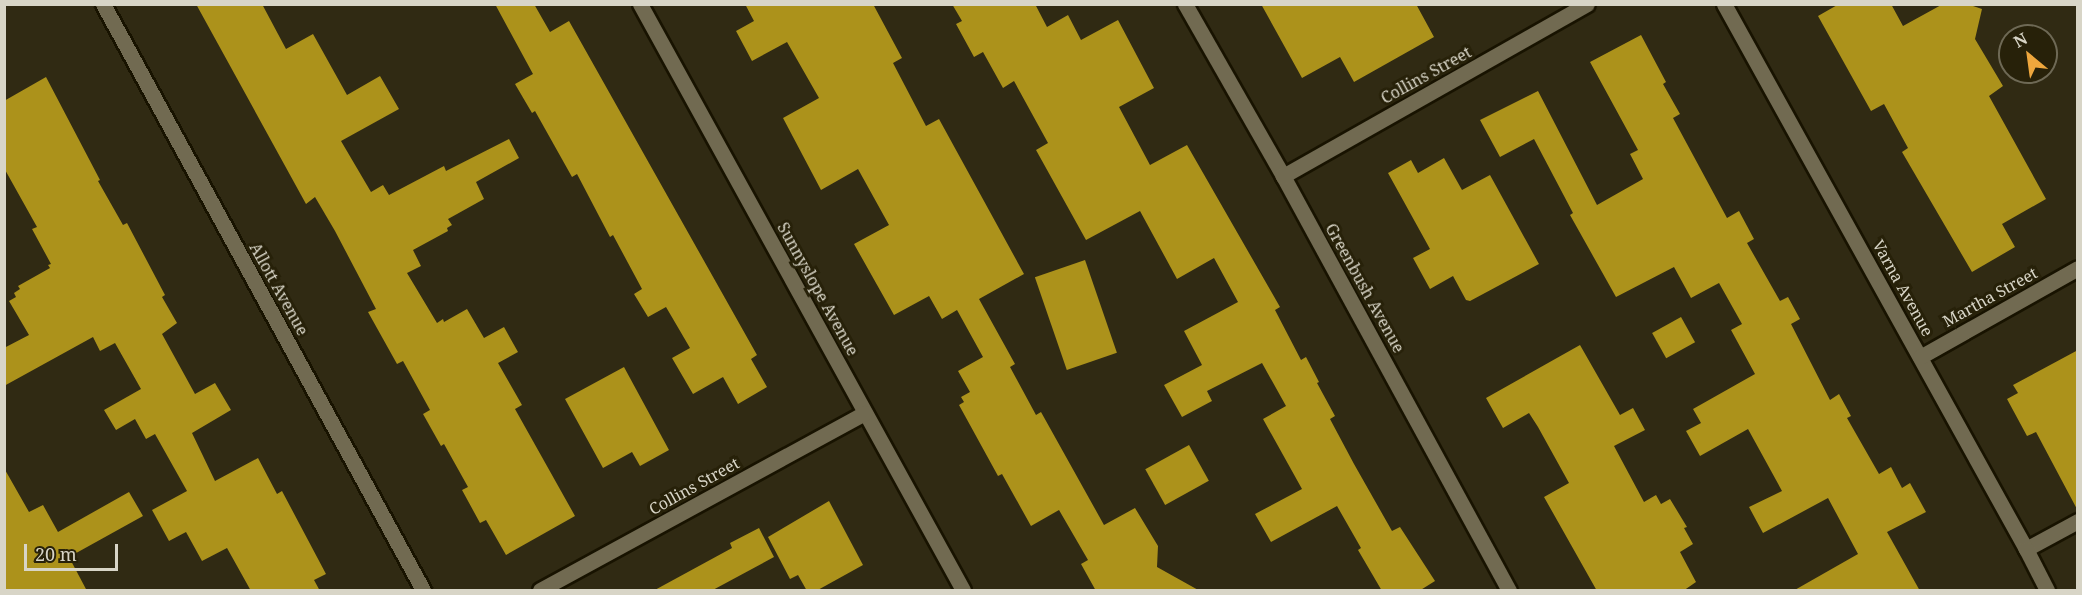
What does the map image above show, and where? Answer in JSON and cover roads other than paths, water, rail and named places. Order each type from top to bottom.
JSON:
[{"type":"street","name":"Allott Avenue","points":[[103,4],[423,591]]},
{"type":"street","name":"Sunnyslope Avenue","points":[[640,4],[963,591]]},
{"type":"street","name":"Greenbush Avenue","points":[[1185,4],[1283,176],[1509,591]]},
{"type":"street","name":"Collins Street","points":[[1283,176],[1587,4]]},
{"type":"street","name":"Varna Avenue","points":[[1724,4],[2026,549],[2047,591]]},
{"type":"street","name":"Martha Street","points":[[1920,357],[2078,268]]},
{"type":"street","name":"Collins Street","points":[[540,591],[866,413]]},
{"type":"street","points":[[2026,549],[2078,521]]}]
